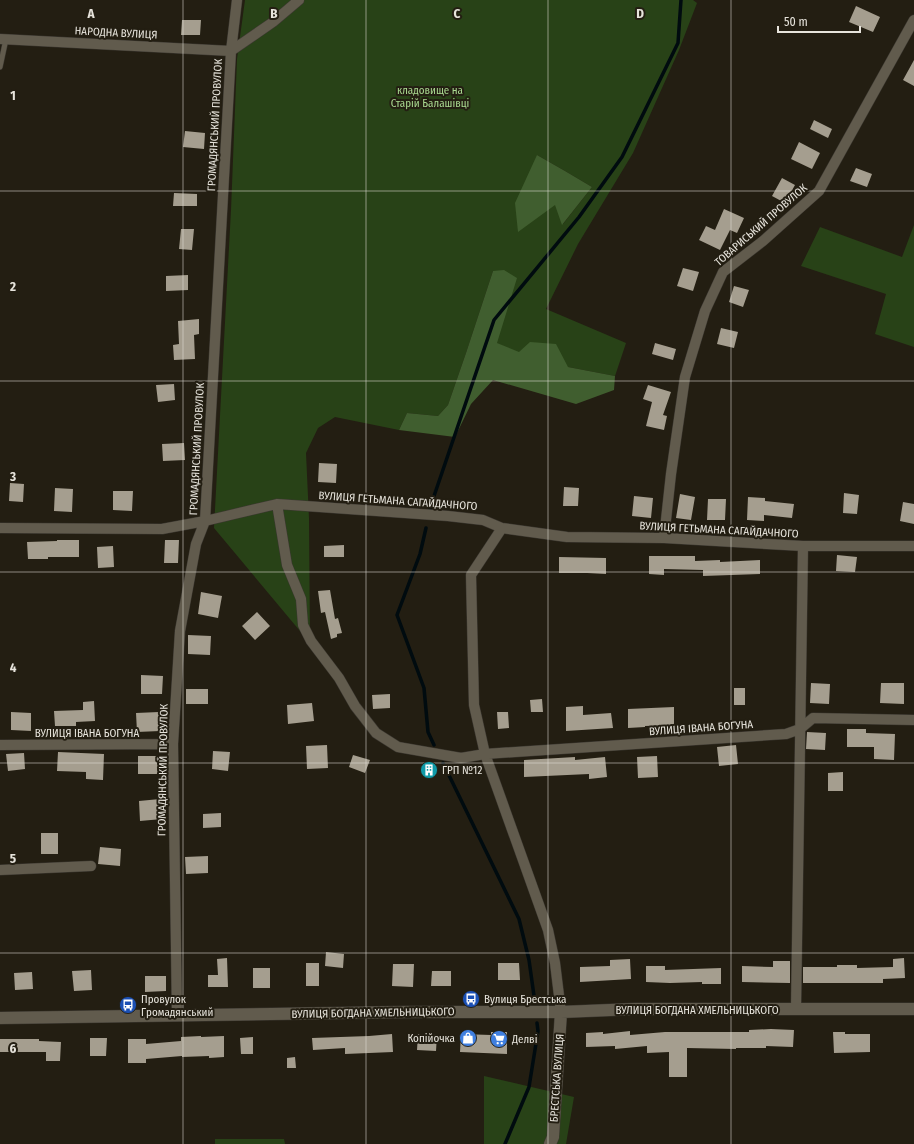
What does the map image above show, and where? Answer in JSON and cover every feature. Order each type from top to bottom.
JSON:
[{"type":"street","name":"ГРОМАДЯНСЬКИЙ ПРОВУЛОК","points":[[177,1016],[173,744],[180,631],[196,544],[205,521],[231,51],[237,0]]},
{"type":"street","points":[[231,51],[273,22],[299,0]]},
{"type":"street","name":"ТОВАРИСЬКИЙ ПРОВУЛОК","points":[[664,538],[671,474],[685,377],[705,311],[723,272],[763,241],[819,191],[914,20]]},
{"type":"street","name":"НАРОДНА ВУЛИЦЯ","points":[[3,39],[231,51]]},
{"type":"street","points":[[277,504],[287,565],[302,599],[303,625],[311,641],[339,678],[355,706],[376,733],[398,747],[461,758],[485,754]]},
{"type":"street","name":"ВУЛИЦЯ ГЕТЬМАНА САГАЙДАЧНОГО","points":[[0,528],[162,529],[205,521],[277,504],[448,516],[483,520],[502,528],[567,537],[664,538],[803,546],[914,546]]},
{"type":"street","points":[[502,528],[471,575],[474,705],[485,754],[548,930],[555,963],[561,1012]]},
{"type":"street","points":[[796,1009],[803,546]]},
{"type":"street","name":"ВУЛИЦЯ ІВАНА БОГУНА","points":[[485,754],[786,734],[800,729],[813,718],[914,720]]},
{"type":"street","name":"ВУЛИЦЯ ІВАНА БОГУНА","points":[[0,745],[173,744]]},
{"type":"street","points":[[0,870],[91,866]]},
{"type":"street","name":"ВУЛИЦЯ БОГДАНА ХМЕЛЬНИЦЬКОГО","points":[[0,1018],[414,1012],[561,1012],[635,1009],[914,1009]]},
{"type":"street","name":"БРЕСТСЬКА ВУЛИЦЯ","points":[[550,1144],[553,1137],[561,1012]]},
{"type":"lane","points":[[0,67],[3,39]]},
{"type":"green space","name":"кладовище на Старій Балашівці","points":[[245,0],[693,0],[697,3],[679,50],[633,153],[578,244],[546,309],[626,343],[615,376],[568,367],[519,353],[496,343],[516,278],[493,271],[448,405],[438,416],[407,413],[399,430],[335,417],[318,428],[306,453],[309,518],[310,643],[214,528],[231,210],[237,59]],"holes":[[[537,155],[592,187],[563,224]]]},
{"type":"green space","points":[[537,155],[592,187],[562,225],[555,205],[518,232],[515,203]]},
{"type":"green space","points":[[914,225],[914,347],[875,334],[886,294],[801,266],[820,227],[902,257]]},
{"type":"green space","points":[[504,270],[517,278],[497,343],[519,352],[530,342],[556,344],[568,367],[615,376],[614,390],[576,404],[493,380],[471,404],[455,437],[399,430],[407,413],[438,416],[448,405],[493,271]]},
{"type":"green space","points":[[484,1076],[574,1097],[566,1144],[484,1144]]},
{"type":"green space","points":[[215,1139],[284,1139],[285,1144],[215,1144]]},
{"type":"building","points":[[856,6],[880,17],[873,32],[849,22]]},
{"type":"building","points":[[182,20],[201,20],[200,35],[181,35]]},
{"type":"building","points":[[914,60],[914,86],[903,80]]},
{"type":"building","points":[[814,120],[832,129],[828,138],[810,129]]},
{"type":"building","points":[[185,131],[205,133],[204,149],[183,147]]},
{"type":"building","points":[[799,142],[820,153],[812,169],[791,159]]},
{"type":"building","points":[[856,168],[872,174],[867,187],[850,181]]},
{"type":"building","points":[[782,178],[795,185],[785,203],[772,196]]},
{"type":"building","points":[[174,193],[197,194],[197,206],[173,206]]},
{"type":"building","points":[[724,209],[744,218],[737,233],[730,230],[720,250],[699,240],[706,226],[715,230]]},
{"type":"building","points":[[181,229],[194,229],[192,250],[179,249]]},
{"type":"building","points":[[683,268],[699,272],[693,291],[677,286]]},
{"type":"building","points":[[188,275],[188,290],[166,291],[166,276]]},
{"type":"building","points":[[734,286],[749,290],[743,307],[729,302]]},
{"type":"building","points":[[199,319],[199,334],[194,335],[195,359],[174,360],[173,345],[179,344],[178,321]]},
{"type":"building","points":[[721,328],[738,332],[734,348],[717,344]]},
{"type":"building","points":[[655,343],[676,349],[673,360],[652,354]]},
{"type":"building","points":[[174,384],[175,400],[158,402],[156,385]]},
{"type":"building","points":[[648,385],[671,392],[663,415],[667,416],[664,430],[646,426],[652,402],[643,399]]},
{"type":"building","points":[[184,443],[185,460],[163,461],[162,444]]},
{"type":"building","points":[[319,463],[337,464],[336,483],[318,482]]},
{"type":"building","points":[[10,483],[24,484],[23,502],[9,501]]},
{"type":"building","points":[[564,487],[579,488],[578,506],[563,506]]},
{"type":"building","points":[[55,488],[73,489],[72,512],[54,511]]},
{"type":"building","points":[[113,491],[133,491],[132,511],[113,510]]},
{"type":"building","points":[[844,493],[859,495],[857,514],[843,513]]},
{"type":"building","points":[[680,494],[695,497],[691,520],[676,518]]},
{"type":"building","points":[[634,496],[653,498],[651,518],[632,516]]},
{"type":"building","points":[[748,497],[765,498],[765,501],[794,504],[792,518],[764,515],[764,521],[747,520]]},
{"type":"building","points":[[708,499],[726,499],[725,520],[707,520]]},
{"type":"building","points":[[903,502],[914,504],[914,524],[900,521]]},
{"type":"building","points":[[79,540],[79,557],[48,557],[48,559],[28,559],[27,542]]},
{"type":"building","points":[[165,540],[179,540],[178,563],[164,563]]},
{"type":"building","points":[[344,545],[344,557],[324,557],[324,546]]},
{"type":"building","points":[[113,546],[114,567],[98,568],[97,547]]},
{"type":"building","points":[[837,555],[857,557],[855,572],[836,571]]},
{"type":"building","points":[[649,556],[695,556],[695,561],[720,560],[720,562],[760,560],[760,574],[703,576],[703,570],[664,569],[664,575],[649,574]]},
{"type":"building","points":[[559,557],[606,558],[606,574],[559,573]]},
{"type":"building","points":[[330,590],[335,619],[338,618],[342,633],[337,634],[337,637],[331,639],[325,612],[321,613],[318,591]]},
{"type":"building","points":[[201,592],[222,596],[218,618],[198,614]]},
{"type":"building","points":[[257,612],[270,626],[255,640],[242,626]]},
{"type":"building","points":[[188,635],[211,636],[210,655],[188,654]]},
{"type":"building","points":[[141,675],[163,676],[162,694],[141,694]]},
{"type":"building","points":[[811,683],[830,684],[829,704],[810,703]]},
{"type":"building","points":[[881,683],[904,683],[904,704],[880,703]]},
{"type":"building","points":[[734,688],[745,688],[745,705],[734,705]]},
{"type":"building","points":[[186,689],[208,689],[208,704],[186,704]]},
{"type":"building","points":[[390,694],[390,708],[373,709],[372,695]]},
{"type":"building","points":[[542,699],[543,712],[531,712],[530,700]]},
{"type":"building","points":[[94,701],[95,721],[76,722],[76,726],[55,726],[54,711],[83,710],[83,702]]},
{"type":"building","points":[[312,703],[314,721],[288,724],[287,705]]},
{"type":"building","points":[[583,706],[583,715],[611,713],[613,728],[566,731],[566,707]]},
{"type":"building","points":[[674,707],[674,725],[628,728],[628,709]]},
{"type":"building","points":[[11,712],[31,713],[31,731],[11,730]]},
{"type":"building","points":[[159,712],[160,731],[137,732],[136,713]]},
{"type":"building","points":[[497,712],[508,712],[509,728],[498,729]]},
{"type":"building","points":[[847,729],[866,729],[866,733],[895,734],[894,760],[874,759],[874,747],[847,747]]},
{"type":"building","points":[[807,732],[826,733],[825,750],[806,749]]},
{"type":"building","points":[[327,745],[328,768],[307,769],[306,746]]},
{"type":"building","points":[[736,745],[738,764],[719,766],[717,747]]},
{"type":"building","points":[[213,751],[230,752],[228,771],[212,769]]},
{"type":"building","points":[[58,752],[104,754],[103,780],[86,779],[86,772],[57,771]]},
{"type":"building","points":[[24,753],[25,769],[8,771],[6,754]]},
{"type":"building","points":[[353,755],[370,760],[365,773],[349,767]]},
{"type":"building","points":[[138,756],[159,756],[159,774],[138,774]]},
{"type":"building","points":[[657,756],[658,777],[638,778],[637,757]]},
{"type":"building","points":[[575,757],[575,760],[605,757],[607,777],[589,779],[589,774],[524,777],[524,760]]},
{"type":"building","name":"ГРП №12","points":[[431,762],[437,773],[427,778],[421,767]]},
{"type":"building","points":[[843,772],[843,791],[828,791],[828,773]]},
{"type":"building","points":[[160,799],[162,819],[140,821],[139,801]]},
{"type":"building","points":[[221,813],[221,827],[203,828],[203,814]]},
{"type":"building","points":[[41,833],[58,833],[58,854],[41,854]]},
{"type":"building","points":[[100,847],[121,849],[120,866],[98,864]]},
{"type":"building","points":[[208,856],[208,873],[186,874],[185,857]]},
{"type":"building","points":[[326,952],[344,954],[343,968],[325,966]]},
{"type":"building","points":[[227,958],[228,987],[208,987],[208,975],[218,975],[217,959]]},
{"type":"building","points":[[904,958],[905,978],[883,979],[883,983],[803,983],[803,967],[837,967],[837,965],[857,965],[857,968],[893,967],[893,959]]},
{"type":"building","points":[[630,959],[631,979],[580,982],[580,967],[610,966],[610,960]]},
{"type":"building","points":[[773,961],[790,961],[790,983],[742,982],[742,966],[773,967]]},
{"type":"building","points":[[306,963],[319,963],[319,986],[306,986]]},
{"type":"building","points":[[498,963],[519,963],[520,980],[498,980]]},
{"type":"building","points":[[393,964],[414,964],[413,987],[392,986]]},
{"type":"building","points":[[646,966],[665,966],[665,970],[721,968],[721,984],[702,984],[702,982],[646,982]]},
{"type":"building","points":[[253,968],[270,968],[270,988],[253,988]]},
{"type":"building","points":[[91,970],[92,990],[74,991],[72,971]]},
{"type":"building","points":[[432,971],[451,971],[451,986],[431,986]]},
{"type":"building","points":[[32,972],[33,989],[15,990],[14,973]]},
{"type":"building","points":[[145,976],[166,976],[166,991],[145,992]]},
{"type":"building","points":[[749,1030],[794,1030],[793,1047],[766,1046],[766,1048],[736,1049],[687,1048],[687,1077],[669,1077],[669,1052],[647,1053],[647,1046],[615,1049],[615,1046],[586,1047],[586,1033],[603,1032],[603,1034],[630,1031],[630,1035],[665,1032],[749,1032]]},
{"type":"building","points":[[491,1032],[507,1032],[507,1054],[460,1052],[461,1034],[491,1035]]},
{"type":"building","points":[[833,1032],[845,1032],[845,1034],[870,1034],[870,1052],[834,1053]]},
{"type":"building","points":[[392,1034],[393,1052],[345,1054],[345,1048],[313,1050],[312,1038]]},
{"type":"building","points":[[418,1034],[437,1035],[436,1051],[417,1050]]},
{"type":"building","points":[[224,1036],[224,1057],[209,1058],[209,1056],[182,1056],[146,1059],[146,1063],[128,1063],[128,1039],[146,1039],[146,1044],[181,1041],[181,1037]]},
{"type":"building","points":[[253,1037],[253,1054],[241,1054],[240,1038]]},
{"type":"building","points":[[90,1038],[107,1038],[106,1056],[90,1056]]},
{"type":"building","points":[[0,1039],[39,1039],[39,1041],[61,1042],[60,1061],[46,1061],[46,1052],[0,1052]]},
{"type":"building","points":[[295,1057],[296,1068],[287,1068],[287,1058]]},
{"type":"waterway","points":[[430,510],[494,320],[579,217],[622,157],[678,43],[681,0]]},
{"type":"waterway","points":[[426,528],[420,554],[397,615],[424,688],[428,732],[434,745]]},
{"type":"waterway","points":[[443,763],[519,919],[529,960],[535,1003]]},
{"type":"waterway","points":[[505,1144],[529,1087],[538,1031],[537,1023]]},
{"type":"place","name":"ГРП №12","points":[[429,770]]},
{"type":"place","name":"Вулиця Брестська","points":[[471,999]]},
{"type":"place","name":"Провулок Громадянський","points":[[128,1005]]},
{"type":"place","name":"Копійочка","points":[[468,1038]]},
{"type":"place","name":"Делві","points":[[499,1039]]}]
